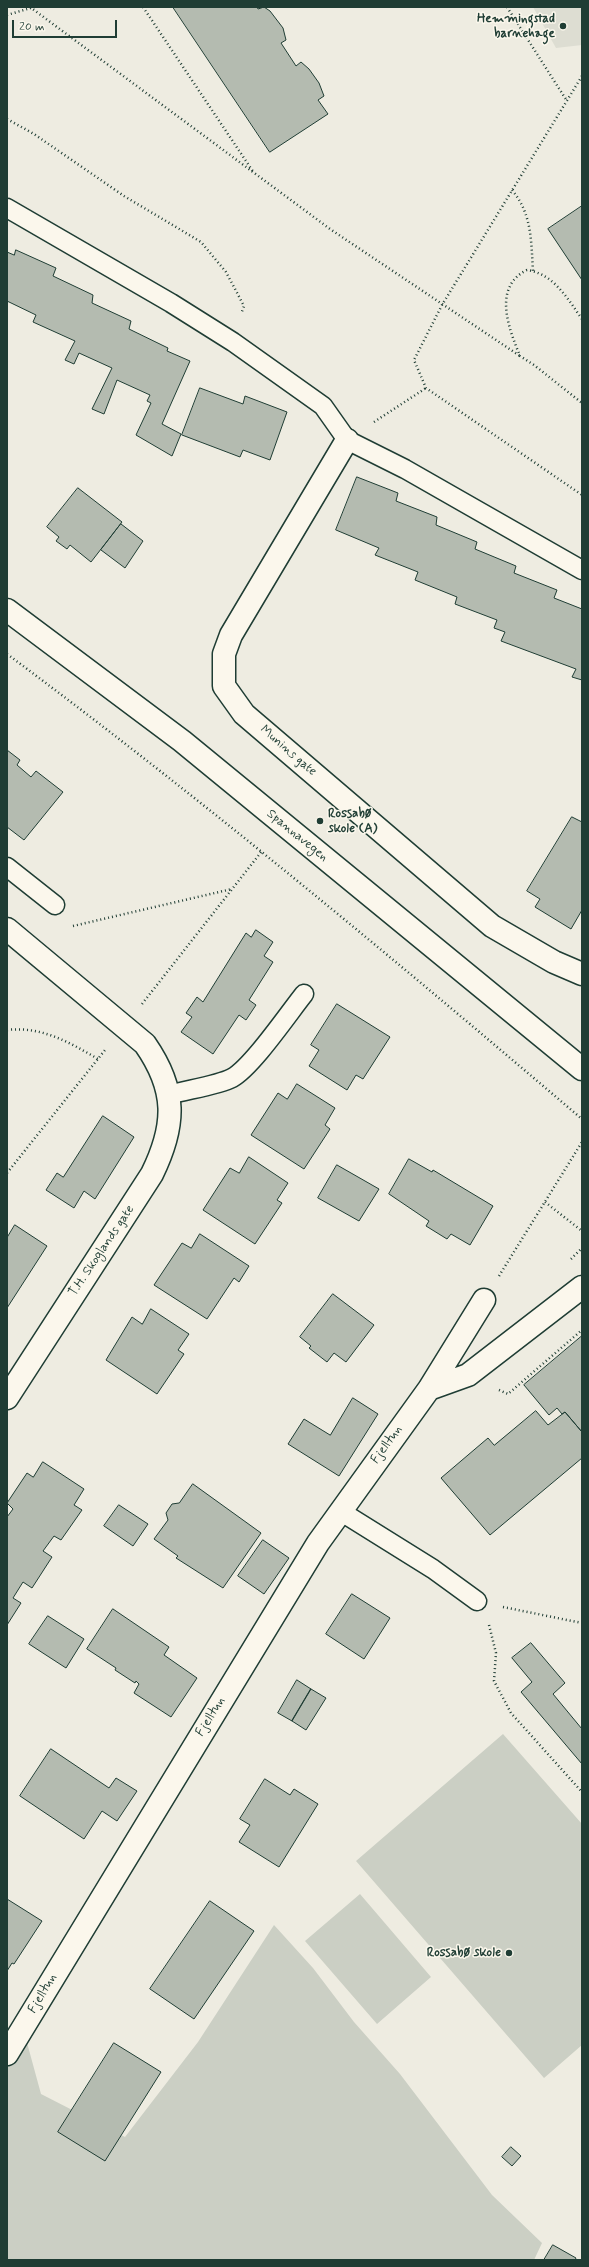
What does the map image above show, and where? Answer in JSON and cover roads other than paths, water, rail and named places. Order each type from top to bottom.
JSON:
[{"type":"street","name":"Munins gate","points":[[347,440],[231,635],[224,654],[224,686],[244,714],[492,926],[554,962],[582,974]]},
{"type":"street","name":"Spannavegen","points":[[7,610],[182,741],[582,1069]]},
{"type":"street","name":"T.H. Skoglands gate","points":[[7,929],[145,1044],[156,1060],[169,1094],[171,1111],[166,1142],[152,1174],[7,1398]]},
{"type":"street","points":[[429,1389],[468,1375],[582,1287]]},
{"type":"street","name":"Fjelltun","points":[[7,2054],[318,1543],[429,1389],[484,1300]]},
{"type":"lane","points":[[7,208],[171,303],[233,342],[323,406],[347,440],[405,469],[582,570]]},
{"type":"lane","points":[[7,867],[55,905]]},
{"type":"lane","points":[[169,1094],[221,1082],[237,1074],[254,1057],[304,994]]},
{"type":"lane","points":[[340,1511],[432,1569],[477,1601]]},
{"type":"place","name":"Hemmingstad barnehage","points":[[563,26]]},
{"type":"place","name":"Rossabø skole (A)","points":[[320,821]]},
{"type":"place","name":"Rossabø skole","points":[[509,1953]]}]
